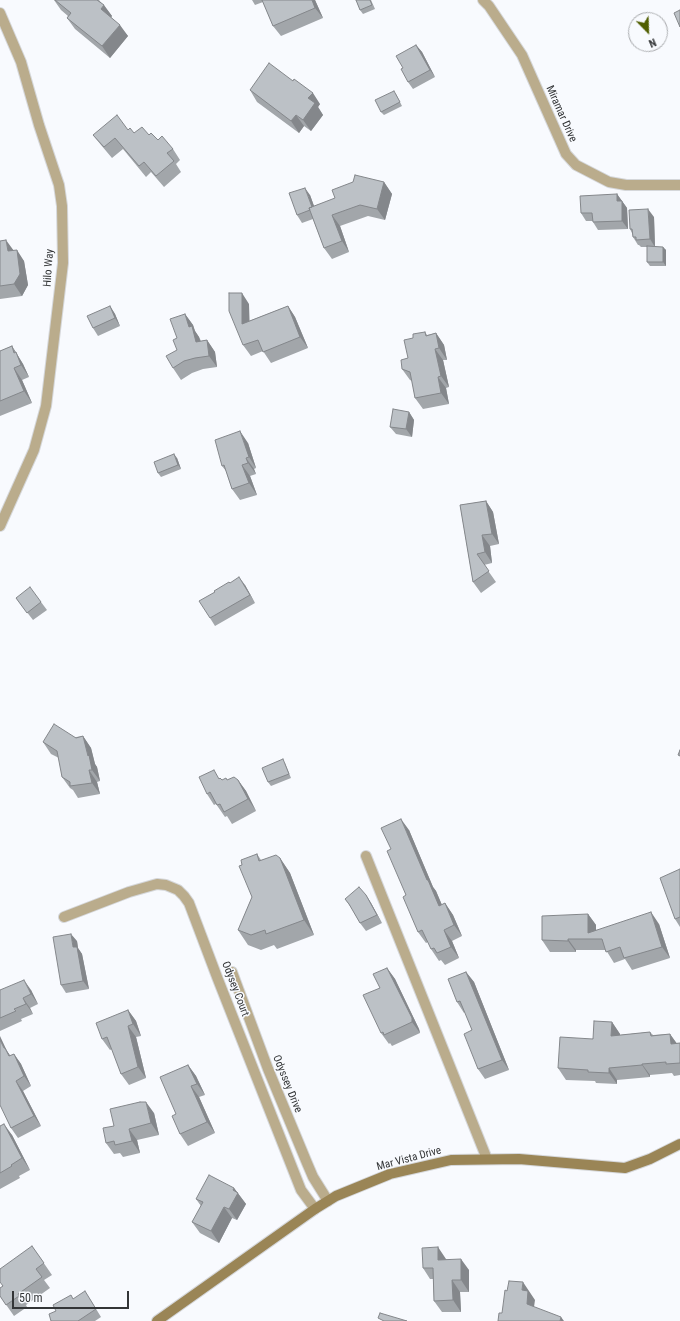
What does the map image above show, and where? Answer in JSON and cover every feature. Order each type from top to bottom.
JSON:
[{"type":"street","name":"Miramar Drive","points":[[483,0],[489,6],[522,55],[566,154],[576,165],[609,182],[626,185],[680,185]]},
{"type":"street","name":"Hilo Way","points":[[0,13],[21,62],[59,185],[62,206],[63,262],[46,406],[34,450],[0,526]]},
{"type":"street","points":[[366,856],[487,1159]]},
{"type":"street","name":"Odysey Court","points":[[64,917],[129,892],[157,884],[166,885],[178,890],[184,896],[189,903],[302,1190],[315,1209]]},
{"type":"street","name":"Odyssey Drive","points":[[232,972],[268,1069],[306,1163],[313,1178],[328,1201]]},
{"type":"street","name":"Mar Vista Drive","points":[[157,1321],[315,1209],[328,1201],[390,1174],[451,1160],[487,1159],[519,1159],[625,1168],[650,1159],[680,1144]]},
{"type":"building","points":[[55,0],[97,0],[104,5],[101,9],[120,25],[102,46],[67,18],[71,13]]},
{"type":"building","points":[[262,0],[312,0],[315,8],[273,26]]},
{"type":"building","points":[[356,0],[370,0],[372,5],[360,10]]},
{"type":"building","points":[[680,10],[680,27],[674,13]]},
{"type":"building","points":[[416,45],[430,70],[408,82],[401,69],[403,68],[396,56]]},
{"type":"building","points":[[269,63],[293,81],[294,79],[313,93],[308,98],[315,103],[303,120],[296,115],[291,121],[250,90]]},
{"type":"building","points":[[394,91],[400,102],[381,112],[375,100]]},
{"type":"building","points":[[117,115],[128,130],[130,128],[134,133],[142,127],[149,135],[151,133],[158,140],[162,136],[173,149],[167,153],[174,161],[156,176],[144,162],[139,166],[115,138],[104,147],[93,135]]},
{"type":"building","points":[[355,175],[384,182],[377,209],[360,205],[332,215],[342,241],[324,248],[309,208],[335,198],[332,190],[353,182]]},
{"type":"building","points":[[305,188],[312,207],[309,208],[310,210],[297,215],[289,193]]},
{"type":"building","points":[[617,194],[617,201],[622,201],[622,221],[593,222],[592,213],[581,213],[580,196]]},
{"type":"building","points":[[648,209],[650,239],[636,240],[636,237],[633,237],[632,229],[630,229],[629,210]]},
{"type":"building","points":[[6,240],[8,251],[17,250],[20,274],[14,284],[0,286],[0,241]]},
{"type":"building","points":[[647,246],[663,247],[663,262],[647,262]]},
{"type":"building","points":[[229,293],[242,293],[242,324],[288,306],[300,337],[263,352],[258,340],[243,345],[229,311]]},
{"type":"building","points":[[110,306],[115,318],[93,328],[87,316]]},
{"type":"building","points":[[185,314],[189,327],[192,326],[196,342],[207,340],[209,356],[184,361],[173,368],[166,356],[177,350],[173,340],[177,338],[170,319]]},
{"type":"building","points":[[425,332],[426,336],[436,333],[439,348],[435,349],[441,376],[438,377],[441,393],[415,398],[410,372],[402,369],[401,360],[408,358],[404,340],[413,338],[413,334]]},
{"type":"building","points":[[12,346],[21,365],[14,368],[24,391],[0,401],[0,351]]},
{"type":"building","points":[[393,409],[409,412],[406,429],[390,427]]},
{"type":"building","points":[[240,431],[249,457],[246,458],[248,463],[242,465],[249,483],[232,489],[224,465],[222,466],[215,440]]},
{"type":"building","points":[[174,454],[178,465],[158,473],[154,462]]},
{"type":"building","points":[[486,501],[492,534],[482,535],[485,552],[477,554],[489,571],[473,582],[460,505]]},
{"type":"building","points":[[239,577],[250,595],[210,618],[199,601]]},
{"type":"building","points":[[30,587],[41,602],[27,613],[16,598]]},
{"type":"building","points":[[54,724],[76,738],[83,736],[92,770],[89,770],[92,783],[70,786],[70,782],[62,777],[57,751],[43,742]]},
{"type":"building","points":[[283,759],[289,774],[268,782],[262,768]]},
{"type":"building","points":[[214,770],[219,779],[220,778],[222,780],[226,778],[227,780],[234,777],[238,780],[248,799],[224,812],[220,804],[217,805],[210,792],[207,794],[199,777]]},
{"type":"building","points":[[401,819],[439,906],[445,903],[454,925],[444,930],[451,947],[437,953],[434,948],[431,949],[422,930],[418,932],[403,897],[406,895],[387,851],[391,849],[381,828]]},
{"type":"building","points":[[257,854],[259,861],[276,855],[280,858],[304,920],[266,934],[265,930],[251,935],[238,930],[252,897],[239,866],[242,865],[241,860]]},
{"type":"building","points":[[680,869],[680,917],[675,919],[660,878]]},
{"type":"building","points":[[359,887],[366,895],[377,915],[360,923],[345,899]]},
{"type":"building","points":[[651,912],[662,947],[624,958],[620,947],[606,952],[602,939],[568,939],[568,941],[542,940],[542,916],[588,914],[588,933]]},
{"type":"building","points":[[71,934],[73,947],[77,947],[83,981],[61,985],[53,937]]},
{"type":"building","points":[[387,968],[412,1018],[412,1022],[384,1035],[383,1032],[381,1033],[363,995],[380,988],[373,974]]},
{"type":"building","points":[[466,972],[502,1060],[478,1069],[464,1034],[472,1030],[460,1001],[457,1002],[448,979]]},
{"type":"building","points":[[24,980],[31,994],[23,998],[26,1004],[14,1009],[16,1011],[0,1018],[0,990]]},
{"type":"building","points":[[128,1010],[133,1024],[128,1026],[138,1067],[121,1074],[107,1037],[102,1039],[96,1023]]},
{"type":"building","points":[[594,1021],[612,1022],[611,1036],[650,1032],[651,1036],[670,1034],[671,1044],[680,1043],[680,1063],[666,1064],[666,1062],[609,1068],[609,1073],[558,1068],[560,1037],[593,1039]]},
{"type":"building","points":[[0,1040],[9,1056],[14,1054],[24,1076],[16,1081],[34,1116],[11,1128],[0,1105]]},
{"type":"building","points":[[188,1065],[197,1084],[191,1086],[207,1122],[180,1134],[172,1116],[176,1114],[160,1077]]},
{"type":"building","points":[[146,1102],[151,1123],[129,1129],[132,1141],[115,1145],[114,1141],[106,1143],[103,1128],[114,1126],[110,1109]]},
{"type":"building","points":[[4,1124],[22,1158],[0,1173],[0,1126]]},
{"type":"building","points":[[209,1175],[234,1188],[233,1190],[238,1193],[229,1209],[224,1207],[211,1231],[192,1222],[203,1202],[196,1199]]},
{"type":"building","points":[[32,1246],[44,1263],[36,1269],[42,1277],[18,1294],[19,1296],[6,1305],[0,1296],[0,1288],[3,1286],[0,1282],[0,1269]]},
{"type":"building","points":[[438,1247],[438,1260],[461,1259],[461,1280],[452,1280],[453,1300],[434,1301],[433,1268],[423,1268],[422,1248]]},
{"type":"building","points":[[509,1281],[523,1282],[522,1290],[528,1291],[527,1304],[561,1317],[560,1321],[498,1321],[499,1313],[502,1313],[505,1290],[507,1291]]},
{"type":"building","points":[[85,1291],[96,1309],[78,1321],[51,1321],[49,1314],[56,1311],[53,1305],[71,1295],[73,1299]]},
{"type":"building","points":[[380,1313],[407,1321],[384,1321],[378,1318]]}]
